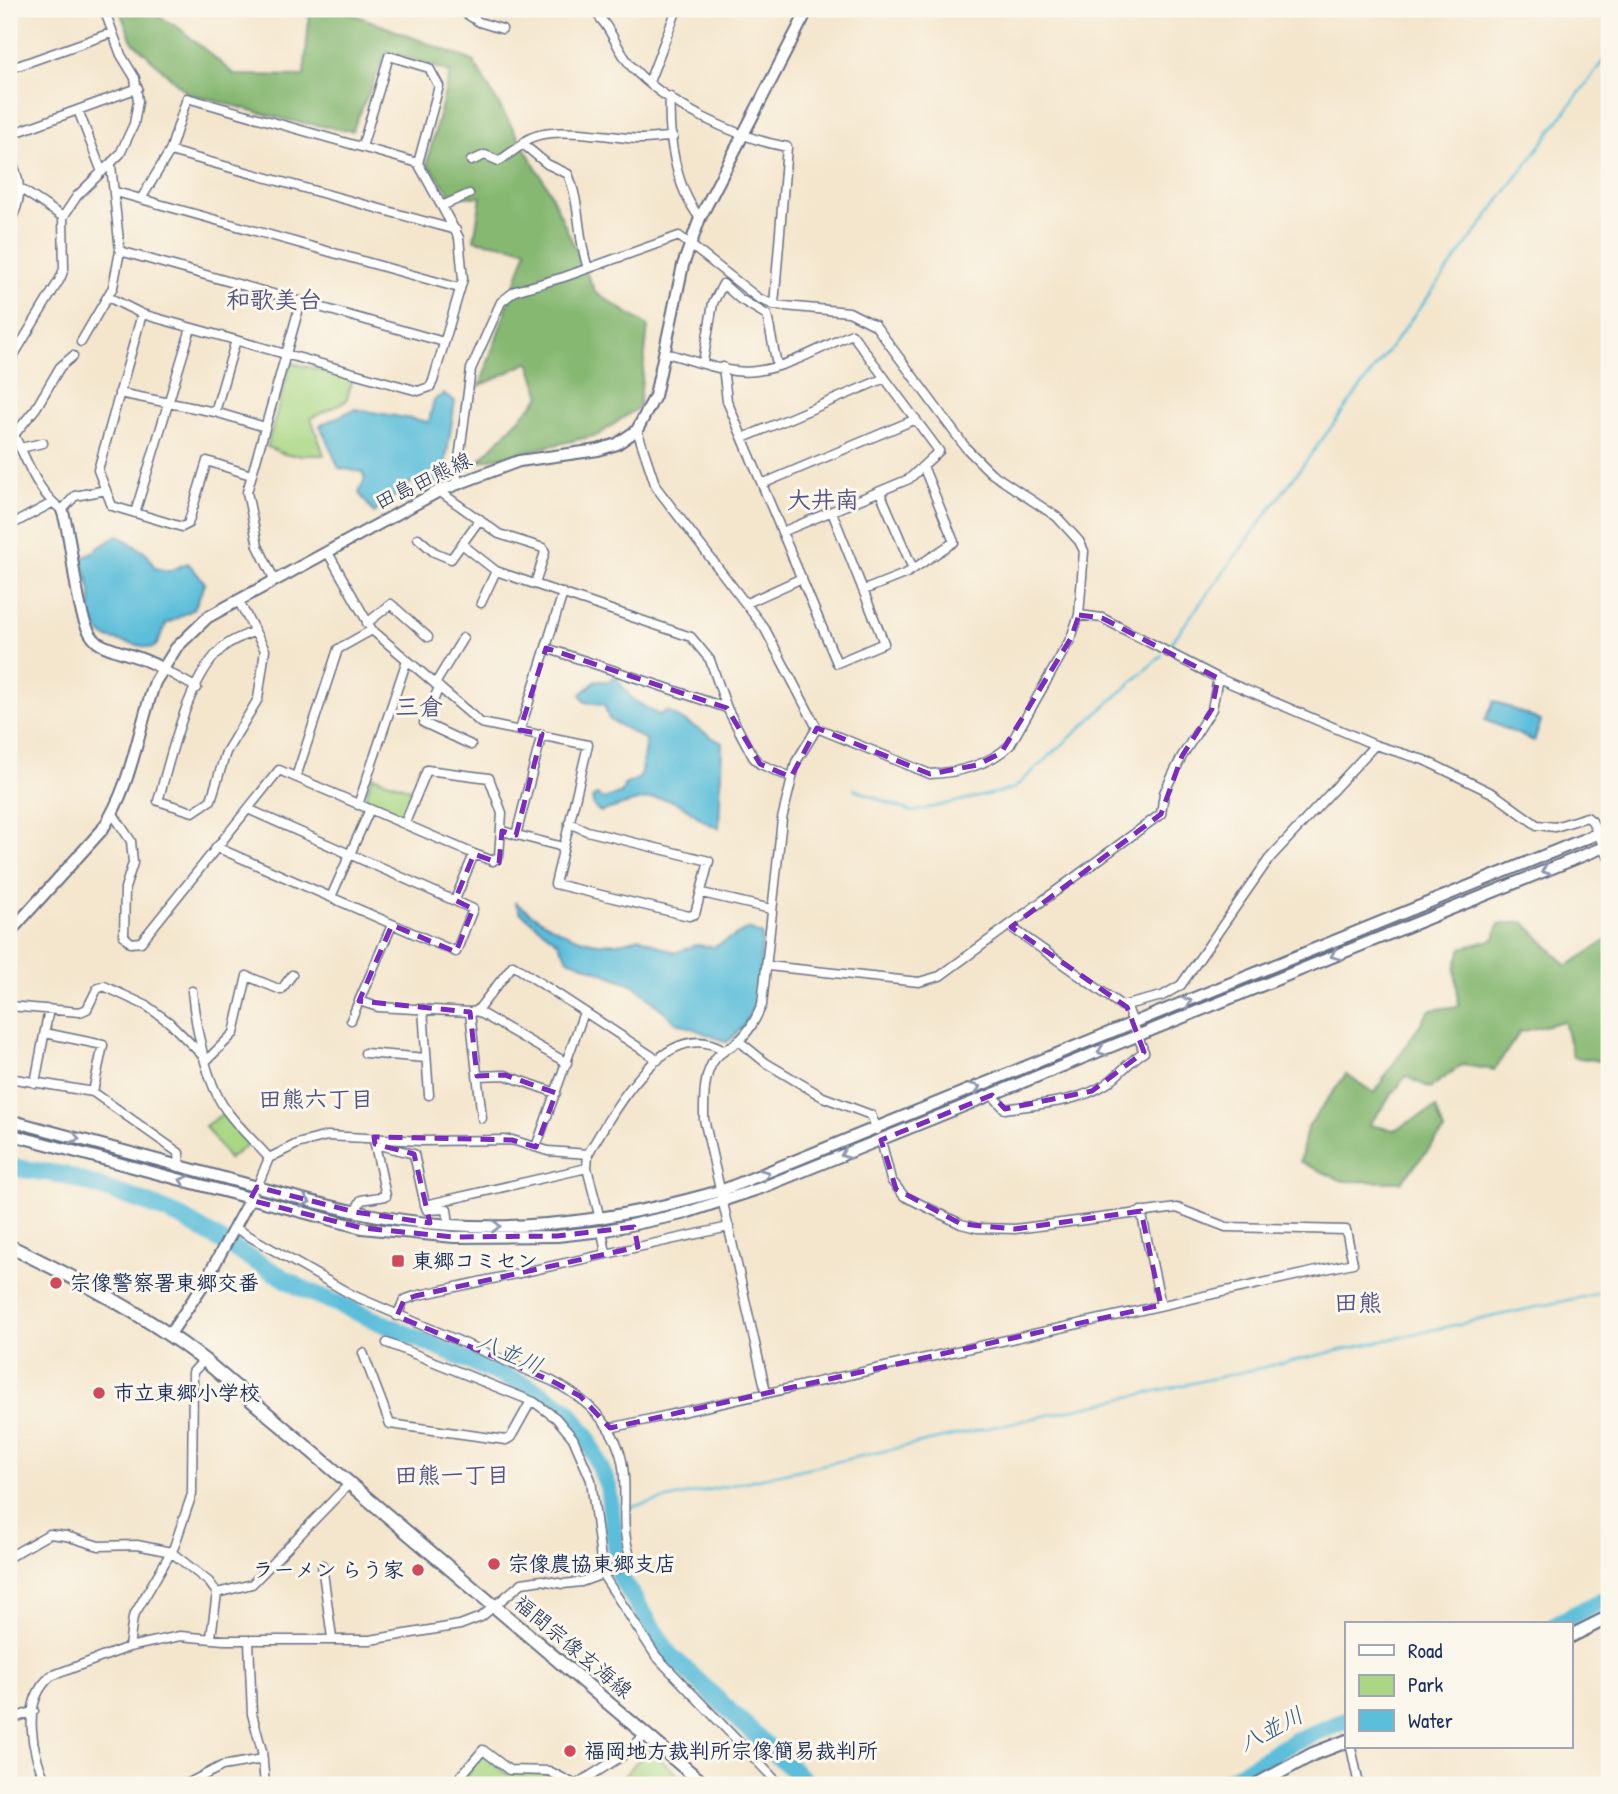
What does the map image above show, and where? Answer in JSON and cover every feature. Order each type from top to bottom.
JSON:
[{"type":"main road","name":"福間宗像玄海線","points":[[9,1246],[110,1296],[170,1334],[204,1360],[705,1785]]},
{"type":"main road","points":[[1572,1636],[1609,1617]]},
{"type":"main road","points":[[1256,1785],[1313,1754],[1345,1742]]},
{"type":"street","points":[[9,363],[64,269],[63,217],[70,204],[111,165],[127,142],[134,124],[138,88],[111,33],[104,9]]},
{"type":"street","points":[[459,9],[479,22],[502,29]]},
{"type":"street","points":[[591,9],[600,16],[630,65],[670,97],[742,135],[786,147],[774,305]]},
{"type":"street","points":[[649,82],[677,9]]},
{"type":"street","name":"田島田熊線","points":[[9,933],[113,814],[127,784],[147,704],[161,668],[195,627],[274,579],[456,482],[519,461],[598,450],[617,444],[636,430],[656,396],[673,308],[690,243],[700,218],[808,9]]},
{"type":"street","points":[[9,69],[111,33]]},
{"type":"street","points":[[362,147],[389,56],[429,68],[439,86],[418,163]]},
{"type":"street","points":[[9,135],[138,88]]},
{"type":"street","points":[[670,97],[676,166],[688,203],[700,218]]},
{"type":"street","points":[[108,297],[142,314],[191,328],[418,391],[430,387],[463,279],[456,230],[418,163],[187,98],[170,151],[141,199]]},
{"type":"street","points":[[79,110],[102,172]]},
{"type":"street","points":[[471,161],[485,155],[499,161],[527,138],[543,134],[641,139],[673,137]]},
{"type":"street","points":[[523,144],[547,164],[568,174],[575,191],[582,251],[588,268]]},
{"type":"street","points":[[170,151],[456,230]]},
{"type":"street","points":[[9,155],[21,189],[16,211],[9,223]]},
{"type":"street","points":[[81,342],[108,297],[120,251],[116,192],[111,165]]},
{"type":"street","points":[[21,189],[63,217]]},
{"type":"street","points":[[116,192],[459,288]]},
{"type":"street","points":[[444,205],[469,194]]},
{"type":"street","points":[[456,482],[471,369],[496,309],[515,291],[678,236],[758,298],[774,305],[849,312],[875,325],[965,448],[991,473],[1056,517],[1079,541],[1084,551],[1079,615],[1071,638],[1010,745],[1001,754],[977,765],[947,773],[930,774],[817,728],[765,629],[747,603],[679,521],[656,486],[636,430]]},
{"type":"street","points":[[120,251],[444,342]]},
{"type":"street","points":[[703,362],[713,303],[723,284],[740,299],[766,315],[777,365]]},
{"type":"street","points":[[274,579],[258,546],[247,492],[301,301]]},
{"type":"street","points":[[142,314],[99,470],[112,506],[182,527],[188,524],[207,461],[250,475]]},
{"type":"street","points":[[135,513],[191,328]]},
{"type":"street","points":[[666,353],[723,367],[756,371],[852,334],[939,451],[909,479],[782,532]]},
{"type":"street","points":[[215,412],[236,340]]},
{"type":"street","points":[[14,440],[60,367],[72,356]]},
{"type":"street","points":[[723,367],[727,401],[838,663],[884,643],[832,512]]},
{"type":"street","points":[[743,438],[885,378]]},
{"type":"street","points":[[119,393],[215,412],[265,426]]},
{"type":"street","points":[[762,484],[916,419]]},
{"type":"street","points":[[14,440],[43,443]]},
{"type":"street","points":[[14,440],[27,469],[52,503],[62,510],[85,629],[99,643],[141,656],[197,688]]},
{"type":"street","points":[[864,590],[913,569],[954,542],[923,466]]},
{"type":"street","points":[[62,510],[75,496],[106,490]]},
{"type":"street","points":[[439,491],[499,534],[543,548],[545,552],[535,584]]},
{"type":"street","points":[[880,492],[913,569]]},
{"type":"street","points":[[9,526],[52,503]]},
{"type":"street","points":[[418,538],[445,558],[454,557],[480,519]]},
{"type":"street","points":[[463,545],[496,571],[691,637],[710,660],[727,708],[760,764],[791,777]]},
{"type":"street","points":[[327,551],[370,627],[481,723],[588,745],[563,847],[555,884],[689,916],[695,914],[709,861],[587,831],[569,823]]},
{"type":"street","points":[[481,603],[496,571]]},
{"type":"street","points":[[747,603],[802,578]]},
{"type":"street","points":[[520,730],[563,593]]},
{"type":"street","points":[[238,600],[255,631],[264,650],[258,699],[226,752],[211,800],[193,812],[158,801],[184,710],[213,659],[226,645],[255,631]]},
{"type":"street","points":[[296,777],[338,649],[370,627],[391,604],[428,637]]},
{"type":"street","points":[[9,1133],[362,1228],[454,1237],[547,1236],[601,1225],[654,1209],[723,1196],[879,1135],[992,1095],[1608,850],[1604,832],[1587,817],[1555,827],[1537,825],[1478,786],[1424,760],[1375,746],[1217,678],[1102,618],[1079,615]]},
{"type":"street","points":[[463,638],[437,686],[424,723],[471,745]]},
{"type":"street","points":[[546,648],[727,708]]},
{"type":"street","points":[[358,805],[407,660]]},
{"type":"street","points":[[768,966],[919,982],[940,976],[1011,927],[1161,814],[1164,793],[1185,748],[1212,709],[1217,678]]},
{"type":"street","points":[[766,1392],[704,1119],[704,1106],[706,1083],[713,1061],[739,1041],[754,1022],[762,1005],[782,819],[796,762],[817,728]]},
{"type":"street","points":[[516,835],[542,734]]},
{"type":"street","points":[[1127,1007],[1162,996],[1181,985],[1269,859],[1375,746]]},
{"type":"street","points":[[113,814],[131,841],[133,863],[125,888],[124,936],[131,943],[141,942],[279,770],[474,854],[493,861],[499,856],[502,813],[489,778],[466,773],[427,771],[405,823]]},
{"type":"street","points":[[216,848],[456,952],[473,909],[247,809]]},
{"type":"street","points":[[331,897],[370,809]]},
{"type":"street","points":[[502,831],[563,847]]},
{"type":"street","points":[[879,1135],[1133,1023],[1604,832]]},
{"type":"street","points":[[455,900],[474,854]]},
{"type":"street","points":[[702,892],[771,909]]},
{"type":"street","points":[[352,1020],[392,925]]},
{"type":"street","points":[[992,1095],[1005,1109],[1066,1099],[1104,1085],[1127,1062],[1144,1052],[1127,1007],[1011,927]]},
{"type":"street","points":[[482,1118],[473,1012],[513,965],[658,1060]]},
{"type":"street","points":[[207,1060],[213,1057],[223,1041],[234,1033],[247,976],[281,990],[292,975]]},
{"type":"street","points":[[9,1006],[80,1012],[91,1004],[97,989],[104,986],[114,989],[126,999],[147,1006],[169,1022],[207,1060]]},
{"type":"street","points":[[192,991],[195,1017],[207,1060],[225,1108],[270,1158]]},
{"type":"street","points":[[359,1001],[378,1007],[473,1012],[567,1063]]},
{"type":"street","points":[[36,1083],[49,1009]]},
{"type":"street","points":[[423,1009],[429,1096]]},
{"type":"street","points":[[536,1147],[584,1012]]},
{"type":"street","points":[[45,1032],[103,1045],[93,1092]]},
{"type":"street","points":[[606,1254],[587,1168],[588,1154],[638,1077],[658,1060],[685,1042],[695,1040],[724,1050]]},
{"type":"street","points":[[610,1428],[1353,1263],[1346,1230],[1324,1232],[1226,1227],[1177,1208],[1015,1229],[994,1230],[961,1224],[904,1196],[896,1189],[871,1115],[823,1097],[766,1063],[739,1041]]},
{"type":"street","points":[[365,1053],[426,1058]]},
{"type":"street","points":[[477,1076],[505,1075],[556,1093]]},
{"type":"street","points":[[9,1077],[93,1092],[179,1153],[180,1167]]},
{"type":"street","points":[[9,1120],[355,1212],[449,1225],[601,1225]]},
{"type":"street","points":[[170,1334],[234,1230],[270,1158],[298,1144],[327,1136],[374,1140],[512,1140],[536,1147],[588,1154]]},
{"type":"street","points":[[374,1140],[414,1154],[427,1210],[447,1209],[449,1225]]},
{"type":"street","points":[[355,1212],[361,1200],[386,1196],[374,1140]]},
{"type":"street","points":[[425,1205],[587,1168]]},
{"type":"street","points":[[1141,1211],[1161,1305]]},
{"type":"street","points":[[397,1317],[404,1300],[415,1296],[729,1227]]},
{"type":"street","points":[[47,1785],[33,1751],[34,1711],[42,1683],[51,1675],[129,1647],[180,1636],[249,1641],[331,1638],[370,1640],[460,1625],[481,1617],[522,1583],[542,1580],[563,1584],[581,1582],[633,1563],[624,1525],[624,1475],[610,1428],[580,1396],[552,1381],[397,1317],[234,1230]]},
{"type":"street","points":[[387,1343],[531,1401],[556,1418],[573,1438],[591,1480],[605,1575],[656,1656],[780,1785]]},
{"type":"street","points":[[363,1353],[390,1424],[397,1428],[437,1428],[506,1440],[511,1437],[531,1401]]},
{"type":"street","points":[[129,1647],[133,1617],[171,1552],[186,1517],[192,1494],[193,1372],[204,1360]]},
{"type":"street","points":[[216,1593],[252,1584],[350,1483]]},
{"type":"street","points":[[9,1557],[49,1534],[99,1546],[137,1545],[171,1552],[209,1582],[216,1593],[211,1637]]},
{"type":"street","points":[[322,1565],[331,1638]]},
{"type":"street","points":[[249,1641],[252,1714],[263,1759],[265,1785]]},
{"type":"street","points":[[9,1720],[34,1711]]},
{"type":"street","points":[[453,1785],[483,1750],[509,1770],[549,1771],[576,1785],[625,1754],[645,1735]]},
{"type":"street","points":[[1351,1748],[1359,1785]]},
{"type":"street","points":[[185,1785],[222,1766],[263,1759]]},
{"type":"highlighted area","points":[[1079,615],[1102,618],[1218,678],[1212,709],[1182,756],[1161,814],[1011,927],[1127,1007],[1144,1052],[1092,1091],[1005,1109],[992,1095],[881,1140],[896,1189],[961,1224],[1015,1229],[1141,1211],[1161,1305],[610,1428],[580,1396],[552,1381],[397,1316],[404,1300],[415,1296],[638,1247],[634,1227],[557,1236],[454,1237],[362,1228],[250,1200],[257,1187],[355,1212],[430,1223],[414,1154],[375,1144],[374,1137],[512,1140],[536,1147],[556,1093],[505,1075],[477,1076],[470,1012],[359,1001],[392,925],[456,952],[473,909],[455,900],[474,854],[499,863],[502,831],[516,835],[542,734],[520,730],[546,648],[727,708],[760,764],[791,777],[817,728],[930,774],[977,765],[1001,753],[1071,638]]},
{"type":"green space","points":[[119,9],[146,9],[179,28],[235,75],[304,76],[310,9],[340,9],[473,61],[547,186],[595,292],[648,326],[639,407],[598,435],[478,462],[541,396],[529,362],[480,386],[527,249],[474,240],[481,197],[452,196],[427,163],[450,72],[387,51],[352,131],[287,120],[187,93],[132,41]]},
{"type":"green space","points":[[291,363],[353,378],[346,401],[311,418],[324,455],[287,455],[267,447]]},
{"type":"green space","points":[[372,776],[414,790],[404,815],[399,818],[364,802]]},
{"type":"green space","points":[[1524,922],[1567,966],[1609,939],[1609,1062],[1573,1057],[1564,1021],[1520,1032],[1494,1070],[1462,1065],[1430,1088],[1406,1076],[1369,1125],[1394,1130],[1436,1108],[1444,1131],[1401,1182],[1343,1181],[1300,1162],[1307,1128],[1346,1074],[1374,1093],[1430,1010],[1459,1006],[1455,969],[1461,948],[1495,939],[1499,924]]},
{"type":"green space","points":[[224,1113],[250,1142],[229,1159],[205,1126]]},
{"type":"green space","points":[[648,1749],[690,1785],[616,1785]]},
{"type":"green space","points":[[483,1754],[506,1773],[541,1772],[572,1785],[458,1785]]},
{"type":"water","points":[[444,394],[455,401],[443,479],[427,489],[413,481],[374,513],[359,493],[365,478],[362,472],[339,468],[320,425],[355,409],[429,422],[434,400]]},
{"type":"water","points":[[118,535],[147,554],[155,568],[169,571],[188,563],[205,583],[194,609],[166,624],[156,646],[151,648],[107,638],[99,632],[90,616],[91,591],[82,559]]},
{"type":"water","points":[[614,675],[633,700],[659,715],[667,711],[722,743],[719,828],[681,805],[661,799],[640,800],[600,812],[594,807],[592,798],[597,795],[603,799],[622,793],[624,785],[640,778],[646,740],[609,719],[604,704],[585,702],[581,694],[596,681],[610,681]]},
{"type":"water","points":[[1494,701],[1541,721],[1534,741],[1485,720]]},
{"type":"water","points":[[515,902],[558,930],[590,942],[606,944],[639,937],[675,953],[696,945],[714,947],[748,929],[762,935],[761,965],[753,1008],[738,1032],[727,1042],[676,1022],[634,985],[568,959],[558,942],[520,912]]},
{"type":"waterway","points":[[1168,647],[1609,53]]},
{"type":"waterway","points":[[854,789],[911,812],[1013,789],[1162,655]]},
{"type":"waterway","points":[[757,749],[763,758],[785,767]]},
{"type":"waterway","name":"八並川","points":[[9,1167],[64,1175],[147,1203],[182,1218],[301,1288],[534,1389],[567,1410],[586,1435],[608,1486],[619,1575],[669,1654],[809,1785]]},
{"type":"waterway","points":[[631,1507],[1609,1291]]},
{"type":"waterway","name":"八並川","points":[[1560,1622],[1609,1597]]},
{"type":"waterway","name":"八並川","points":[[1221,1785],[1295,1741],[1345,1721]]},
{"type":"place","name":"東郷コミセン","points":[[398,1261]]},
{"type":"place","name":"宗像警察署東郷交番","points":[[56,1283]]},
{"type":"place","name":"市立東郷小学校","points":[[99,1393]]},
{"type":"place","name":"宗像農協東郷支店","points":[[494,1564]]},
{"type":"place","name":"ラーメン らう家","points":[[418,1570]]},
{"type":"place","name":"福岡地方裁判所宗像簡易裁判所","points":[[570,1751]]},
{"type":"district","name":"和歌美台","points":[[274,300]]},
{"type":"district","name":"大井南","points":[[823,500]]},
{"type":"district","name":"三倉","points":[[419,707]]},
{"type":"district","name":"田熊六丁目","points":[[316,1099]]},
{"type":"district","name":"田熊","points":[[1358,1303]]},
{"type":"district","name":"田熊一丁目","points":[[452,1475]]}]
